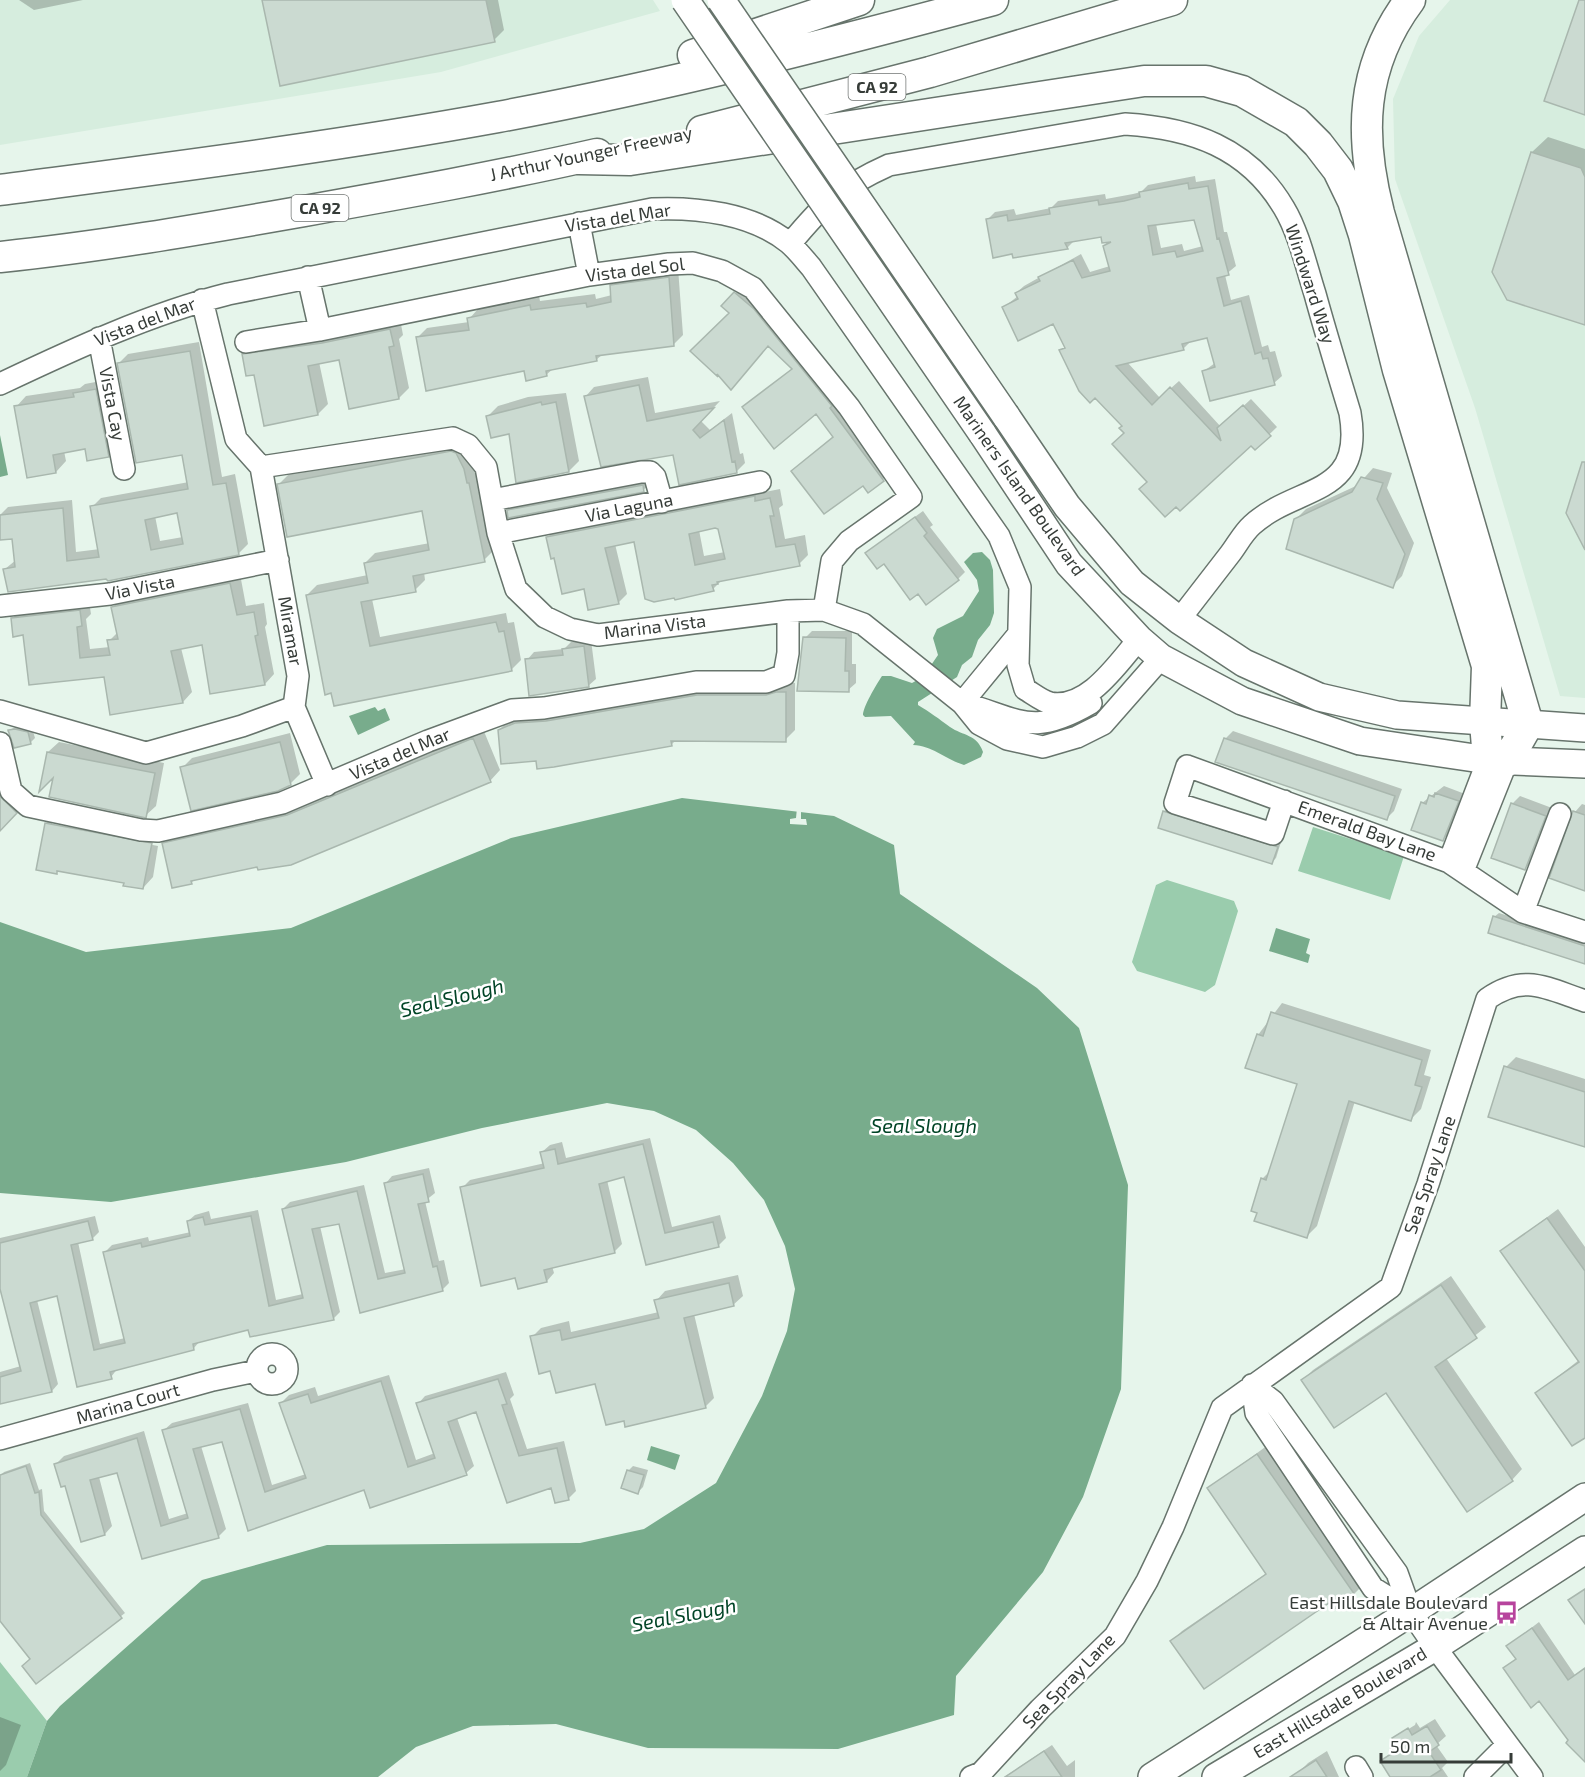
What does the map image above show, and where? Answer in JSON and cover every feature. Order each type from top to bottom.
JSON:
[{"type":"highway","points":[[498,117],[859,0]]},
{"type":"highway","points":[[0,190],[333,145],[498,117],[608,95],[782,54],[993,0]]},
{"type":"highway","name":"J Arthur Younger Freeway","points":[[0,257],[60,251],[335,206],[579,159],[830,100],[1172,0]]},
{"type":"highway","points":[[1410,0],[1392,30],[1370,87],[1365,148],[1370,180],[1528,724],[1498,760]]},
{"type":"highway","points":[[579,159],[630,160],[1144,81],[1206,81],[1242,91],[1296,122],[1318,144],[1338,170],[1353,201],[1398,370],[1488,666],[1485,722],[1498,760]]},
{"type":"main road","name":"Mariners Island Boulevard","points":[[685,0],[1069,564],[1139,639],[1161,658],[1242,701],[1313,727],[1360,741],[1498,760],[1585,764]]},
{"type":"main road","name":"Mariners Island Boulevard","points":[[721,0],[1067,506],[1132,583],[1179,620],[1244,663],[1319,697],[1398,714],[1585,728]]},
{"type":"main road","name":"East Hillsdale Boulevard","points":[[1152,1777],[1411,1612],[1585,1497]]},
{"type":"main road","name":"East Hillsdale Boulevard","points":[[1216,1777],[1435,1647],[1585,1550]]},
{"type":"street","name":"Windward Way","points":[[790,244],[819,208],[853,181],[889,165],[1125,124],[1161,127],[1196,135],[1232,152],[1260,177],[1284,208],[1300,244],[1350,413],[1354,435],[1350,455],[1338,475],[1318,490],[1280,506],[1252,525],[1179,620]]},
{"type":"street","name":"Vista del Mar","points":[[0,384],[99,338],[202,300],[652,209],[680,208],[741,219],[775,234],[790,244],[811,267],[999,536],[1020,587],[1018,666],[1025,689],[1050,703],[1077,701],[1103,679],[1139,639]]},
{"type":"street","name":"Vista del Sol","points":[[579,223],[590,275]]},
{"type":"street","name":"Vista del Sol","points":[[246,342],[320,330],[590,275],[693,263],[740,278],[753,288],[849,407],[911,497],[849,541],[832,561],[824,610]]},
{"type":"street","points":[[308,278],[320,330]]},
{"type":"street","points":[[202,300],[236,439],[261,467]]},
{"type":"street","name":"Vista Cay","points":[[99,338],[124,470]]},
{"type":"street","name":"Marina Vista","points":[[261,467],[453,438],[468,445],[486,467],[498,533],[516,589],[545,617],[570,629],[598,634],[788,611],[824,610],[863,624],[955,698],[979,724],[1007,739],[1043,747],[1077,737],[1103,724],[1161,658]]},
{"type":"street","name":"Miramar","points":[[261,467],[298,676],[294,707]]},
{"type":"street","points":[[492,500],[650,472],[655,477],[662,502]]},
{"type":"street","name":"Via Laguna","points":[[498,533],[760,482]]},
{"type":"street","name":"Via Vista","points":[[0,606],[110,594],[278,560]]},
{"type":"street","name":"Vista del Mar","points":[[0,743],[11,791],[28,806],[141,830],[170,829],[271,805],[327,785],[428,741],[512,710],[544,708],[696,682],[766,682],[784,675],[788,653],[788,611]]},
{"type":"street","points":[[955,698],[1017,636]]},
{"type":"street","name":"Marina Vista","points":[[955,698],[1012,721],[1040,724],[1070,716],[1093,702],[1103,679]]},
{"type":"street","points":[[0,711],[146,753],[242,726],[294,707],[327,785]]},
{"type":"street","points":[[1456,866],[1498,760]]},
{"type":"street","name":"Emerald Bay Lane","points":[[1284,801],[1273,834],[1175,803],[1187,766],[1284,801],[1456,866],[1523,912],[1585,932]]},
{"type":"street","points":[[1523,912],[1560,814]]},
{"type":"street","name":"Sea Spray Lane","points":[[971,1777],[981,1773],[1040,1709],[1115,1636],[1147,1581],[1173,1527],[1222,1408],[1391,1287],[1428,1184],[1487,999],[1505,986],[1534,984],[1585,1001]]},
{"type":"street","name":"Marina Court","points":[[0,1439],[213,1380],[256,1371]]},
{"type":"street","points":[[1252,1385],[1256,1413],[1373,1588],[1411,1612]]},
{"type":"street","points":[[1252,1385],[1273,1401],[1397,1573],[1411,1612],[1507,1745],[1523,1774]]},
{"type":"street","points":[[1475,1777],[1507,1745]]},
{"type":"shaded area","points":[[0,0],[653,0],[660,11],[441,72],[0,145]]},
{"type":"shaded area","points":[[1450,0],[1585,0],[1585,698],[1560,696],[1475,408],[1395,179],[1393,99],[1419,36]]},
{"type":"shaded area","points":[[1313,827],[1404,856],[1390,900],[1298,871]]},
{"type":"shaded area","points":[[1167,880],[1234,901],[1238,911],[1215,985],[1205,992],[1137,971],[1132,962],[1156,885]]},
{"type":"shaded area","points":[[0,1662],[47,1721],[27,1777],[0,1777]]},
{"type":"water","points":[[0,435],[8,475],[0,477]]},
{"type":"water","points":[[982,552],[990,560],[993,570],[994,613],[990,625],[978,640],[972,657],[962,665],[957,677],[918,702],[918,705],[950,727],[973,739],[980,746],[983,752],[981,757],[964,765],[933,750],[913,745],[915,742],[891,716],[865,717],[863,715],[867,702],[882,676],[891,676],[912,683],[923,677],[938,655],[933,638],[937,629],[963,616],[979,591],[977,580],[964,562],[973,553]]},
{"type":"water","points":[[375,707],[378,711],[385,708],[390,720],[358,735],[349,716]]},
{"type":"water","name":"Seal Slough","points":[[682,798],[834,816],[894,845],[900,894],[1037,988],[1079,1028],[1128,1185],[1121,1389],[1083,1497],[1043,1572],[956,1676],[954,1715],[838,1749],[648,1748],[556,1724],[473,1726],[416,1747],[378,1777],[27,1777],[47,1721],[60,1706],[202,1580],[327,1545],[580,1543],[644,1529],[716,1483],[762,1396],[787,1331],[795,1289],[785,1246],[764,1200],[733,1163],[696,1130],[654,1111],[607,1103],[482,1128],[346,1162],[111,1202],[0,1193],[0,922],[86,952],[291,928],[511,838]]},
{"type":"water","points":[[1276,928],[1310,939],[1306,953],[1310,955],[1308,963],[1269,951]]},
{"type":"water","points":[[651,1446],[680,1455],[675,1470],[647,1460]]},
{"type":"pier","points":[[797,808],[801,809],[801,819],[806,819],[807,825],[790,824],[790,819],[796,818]]},
{"type":"building","points":[[262,0],[486,0],[495,42],[280,86]]},
{"type":"building","points":[[1579,0],[1585,0],[1585,115],[1544,101]]},
{"type":"building","points":[[1531,152],[1581,168],[1585,177],[1585,325],[1507,300],[1492,272]]},
{"type":"building","points":[[1188,183],[1189,189],[1208,186],[1217,239],[1219,238],[1229,275],[1217,278],[1224,306],[1241,301],[1255,354],[1261,352],[1263,359],[1268,358],[1275,385],[1210,401],[1202,371],[1215,367],[1207,338],[1182,344],[1184,350],[1116,366],[1152,405],[1170,387],[1221,441],[1217,428],[1243,405],[1271,436],[1255,450],[1251,446],[1180,511],[1176,507],[1165,517],[1139,489],[1147,482],[1112,444],[1124,433],[1119,428],[1122,426],[1095,398],[1090,403],[1079,391],[1059,350],[1065,348],[1053,324],[1018,341],[1002,307],[1018,299],[1015,293],[1040,281],[1038,277],[1073,260],[1082,278],[1110,271],[1103,246],[1111,242],[1102,243],[1101,237],[1065,243],[1068,249],[1013,258],[1012,254],[993,258],[986,219],[1007,215],[1008,221],[1050,214],[1049,208],[1098,200],[1099,205],[1124,201],[1140,197],[1139,192]],"holes":[[[1194,220],[1203,251],[1177,257],[1175,251],[1153,255],[1148,226]]]},
{"type":"building","points":[[669,277],[674,346],[596,356],[597,361],[546,371],[547,376],[526,381],[524,371],[426,391],[416,337],[469,330],[467,318],[530,305],[531,310],[586,303],[587,307],[611,302],[610,285]]},
{"type":"building","points":[[734,292],[754,309],[832,406],[830,408],[884,481],[868,493],[863,486],[824,514],[791,471],[833,437],[816,414],[774,449],[742,407],[792,369],[768,346],[731,390],[717,374],[718,377],[690,351],[729,313],[721,306]]},
{"type":"building","points":[[390,329],[394,346],[389,347],[399,399],[349,409],[339,360],[308,366],[318,415],[264,426],[254,375],[246,376],[242,354],[322,343]]},
{"type":"building","points":[[190,351],[213,485],[226,483],[239,555],[108,581],[106,579],[8,592],[3,569],[15,567],[12,539],[0,540],[0,515],[63,508],[67,561],[99,557],[90,506],[188,489],[182,455],[136,463],[117,363]],"holes":[[[177,513],[183,544],[151,550],[145,520]]]},
{"type":"building","points":[[639,385],[647,421],[714,408],[693,430],[700,438],[724,420],[732,462],[735,461],[737,473],[679,485],[673,455],[601,467],[584,396]]},
{"type":"building","points":[[96,389],[109,457],[87,461],[85,449],[53,455],[56,473],[27,478],[14,406],[74,397],[73,393]]},
{"type":"building","points":[[541,402],[542,405],[556,402],[569,472],[516,483],[509,434],[491,438],[486,416]]},
{"type":"building","points":[[451,451],[456,453],[464,469],[467,483],[469,483],[485,562],[413,576],[416,592],[361,602],[370,646],[496,622],[499,632],[504,631],[512,671],[334,706],[331,693],[325,695],[306,595],[368,583],[364,563],[429,550],[422,511],[287,537],[277,484]]},
{"type":"building","points":[[1582,462],[1585,462],[1585,550],[1566,513]]},
{"type":"building","points":[[1361,477],[1383,483],[1377,499],[1405,554],[1393,588],[1286,549],[1294,519],[1352,492]]},
{"type":"building","points":[[643,485],[644,492],[508,518],[507,510]]},
{"type":"building","points":[[755,496],[755,501],[770,498],[774,516],[770,516],[776,547],[795,544],[800,566],[717,582],[718,584],[712,585],[714,591],[675,600],[674,598],[654,602],[645,599],[634,542],[605,548],[619,604],[588,610],[584,589],[562,594],[554,558],[551,559],[546,537]],"holes":[[[718,529],[725,559],[695,565],[689,534]]]},
{"type":"building","points":[[915,517],[927,533],[924,536],[959,580],[926,605],[918,594],[910,600],[884,564],[877,569],[865,553]]},
{"type":"building","points":[[230,583],[237,615],[254,612],[258,635],[255,636],[265,685],[210,694],[202,645],[171,651],[183,703],[110,715],[104,677],[29,685],[23,635],[13,637],[11,618],[80,610],[82,626],[77,627],[80,658],[110,655],[107,640],[118,639],[111,607]]},
{"type":"building","points":[[803,637],[846,638],[845,671],[849,671],[849,692],[797,691]]},
{"type":"building","points":[[584,646],[589,687],[529,696],[525,659],[563,655],[562,649]]},
{"type":"building","points":[[786,692],[786,742],[671,741],[672,746],[554,767],[537,769],[536,761],[501,764],[498,730],[515,723],[546,721],[697,695],[766,695]]},
{"type":"building","points":[[8,730],[28,732],[31,744],[14,748]]},
{"type":"building","points":[[473,738],[491,782],[291,865],[258,870],[257,867],[191,881],[192,884],[172,888],[162,843],[287,815]]},
{"type":"building","points":[[1224,738],[1395,796],[1387,820],[1215,762]]},
{"type":"building","points":[[280,742],[291,785],[278,791],[191,811],[180,767]]},
{"type":"building","points":[[47,752],[155,773],[146,818],[49,797],[53,778],[39,792]]},
{"type":"building","points":[[1435,793],[1459,801],[1443,841],[1411,830],[1421,802],[1426,804],[1429,795],[1434,797]]},
{"type":"building","points":[[0,796],[17,813],[0,831]]},
{"type":"building","points":[[1511,803],[1546,816],[1525,870],[1491,858]]},
{"type":"building","points":[[1163,811],[1278,847],[1272,864],[1158,828]]},
{"type":"building","points":[[1573,811],[1585,815],[1585,891],[1549,878]]},
{"type":"building","points":[[45,823],[152,843],[143,889],[123,886],[124,883],[57,871],[57,874],[36,870]]},
{"type":"building","points":[[1493,916],[1585,946],[1585,964],[1488,933]]},
{"type":"building","points":[[1271,1012],[1422,1060],[1415,1085],[1422,1087],[1411,1121],[1349,1101],[1307,1238],[1254,1221],[1257,1213],[1251,1211],[1261,1178],[1266,1180],[1297,1084],[1245,1068],[1257,1034],[1263,1036]]},
{"type":"building","points":[[1504,1066],[1585,1092],[1585,1147],[1488,1117]]},
{"type":"building","points":[[643,1144],[665,1233],[713,1222],[719,1247],[646,1265],[624,1177],[599,1184],[615,1253],[544,1270],[547,1282],[518,1289],[515,1278],[481,1286],[460,1187],[544,1168],[540,1152],[555,1149],[558,1164]]},
{"type":"building","points":[[423,1174],[429,1202],[418,1204],[433,1267],[437,1266],[443,1291],[360,1313],[339,1224],[312,1229],[334,1320],[250,1337],[248,1330],[193,1344],[194,1350],[110,1372],[112,1379],[77,1387],[57,1296],[30,1303],[52,1392],[0,1404],[0,1377],[21,1371],[0,1289],[0,1243],[88,1221],[93,1240],[71,1245],[94,1350],[125,1343],[103,1252],[141,1243],[142,1247],[190,1236],[187,1221],[203,1217],[205,1225],[251,1216],[269,1306],[303,1298],[282,1209],[357,1191],[378,1279],[405,1273],[384,1183]]},
{"type":"building","points":[[1547,1218],[1585,1271],[1585,1438],[1572,1446],[1535,1393],[1579,1362],[1500,1251]]},
{"type":"building","points":[[729,1283],[734,1306],[684,1318],[706,1408],[625,1427],[624,1421],[606,1425],[595,1384],[556,1393],[550,1371],[539,1374],[530,1336],[560,1330],[562,1340],[659,1318],[654,1300]]},
{"type":"building","points":[[1441,1285],[1477,1338],[1435,1367],[1513,1481],[1467,1512],[1386,1393],[1334,1428],[1301,1380]]},
{"type":"building","points":[[498,1379],[507,1404],[502,1405],[519,1456],[557,1448],[569,1500],[555,1503],[551,1488],[507,1503],[476,1412],[448,1422],[467,1475],[370,1508],[364,1490],[248,1531],[222,1442],[193,1449],[219,1538],[142,1559],[117,1473],[90,1480],[105,1535],[81,1542],[65,1486],[61,1487],[54,1464],[137,1438],[161,1526],[188,1518],[162,1430],[240,1409],[265,1492],[306,1478],[279,1403],[308,1394],[311,1403],[381,1381],[408,1467],[435,1458],[416,1403]]},
{"type":"building","points":[[1257,1454],[1355,1595],[1333,1610],[1329,1603],[1204,1689],[1170,1641],[1266,1574],[1207,1488]]},
{"type":"building","points":[[26,1466],[35,1493],[39,1492],[41,1515],[122,1618],[36,1684],[22,1666],[30,1659],[0,1621],[0,1475]]},
{"type":"building","points":[[627,1470],[644,1475],[638,1494],[621,1488]]},
{"type":"building","points":[[1585,1589],[1585,1624],[1568,1600]]},
{"type":"building","points":[[1532,1628],[1568,1680],[1585,1668],[1585,1762],[1566,1743],[1568,1740],[1539,1701],[1531,1708],[1503,1668],[1516,1659],[1506,1646]]},
{"type":"building","points":[[1427,1726],[1439,1745],[1429,1752],[1441,1770],[1430,1777],[1390,1777],[1380,1761],[1394,1752],[1391,1748],[1396,1745],[1392,1738],[1408,1728],[1412,1735]]},
{"type":"building","points":[[1044,1751],[1062,1777],[1005,1777]]},
{"type":"building","points":[[1316,1760],[1327,1777],[1290,1777]]},
{"type":"place","name":"East Hillsdale Boulevard & Altair Avenue","points":[[1506,1613]]}]
